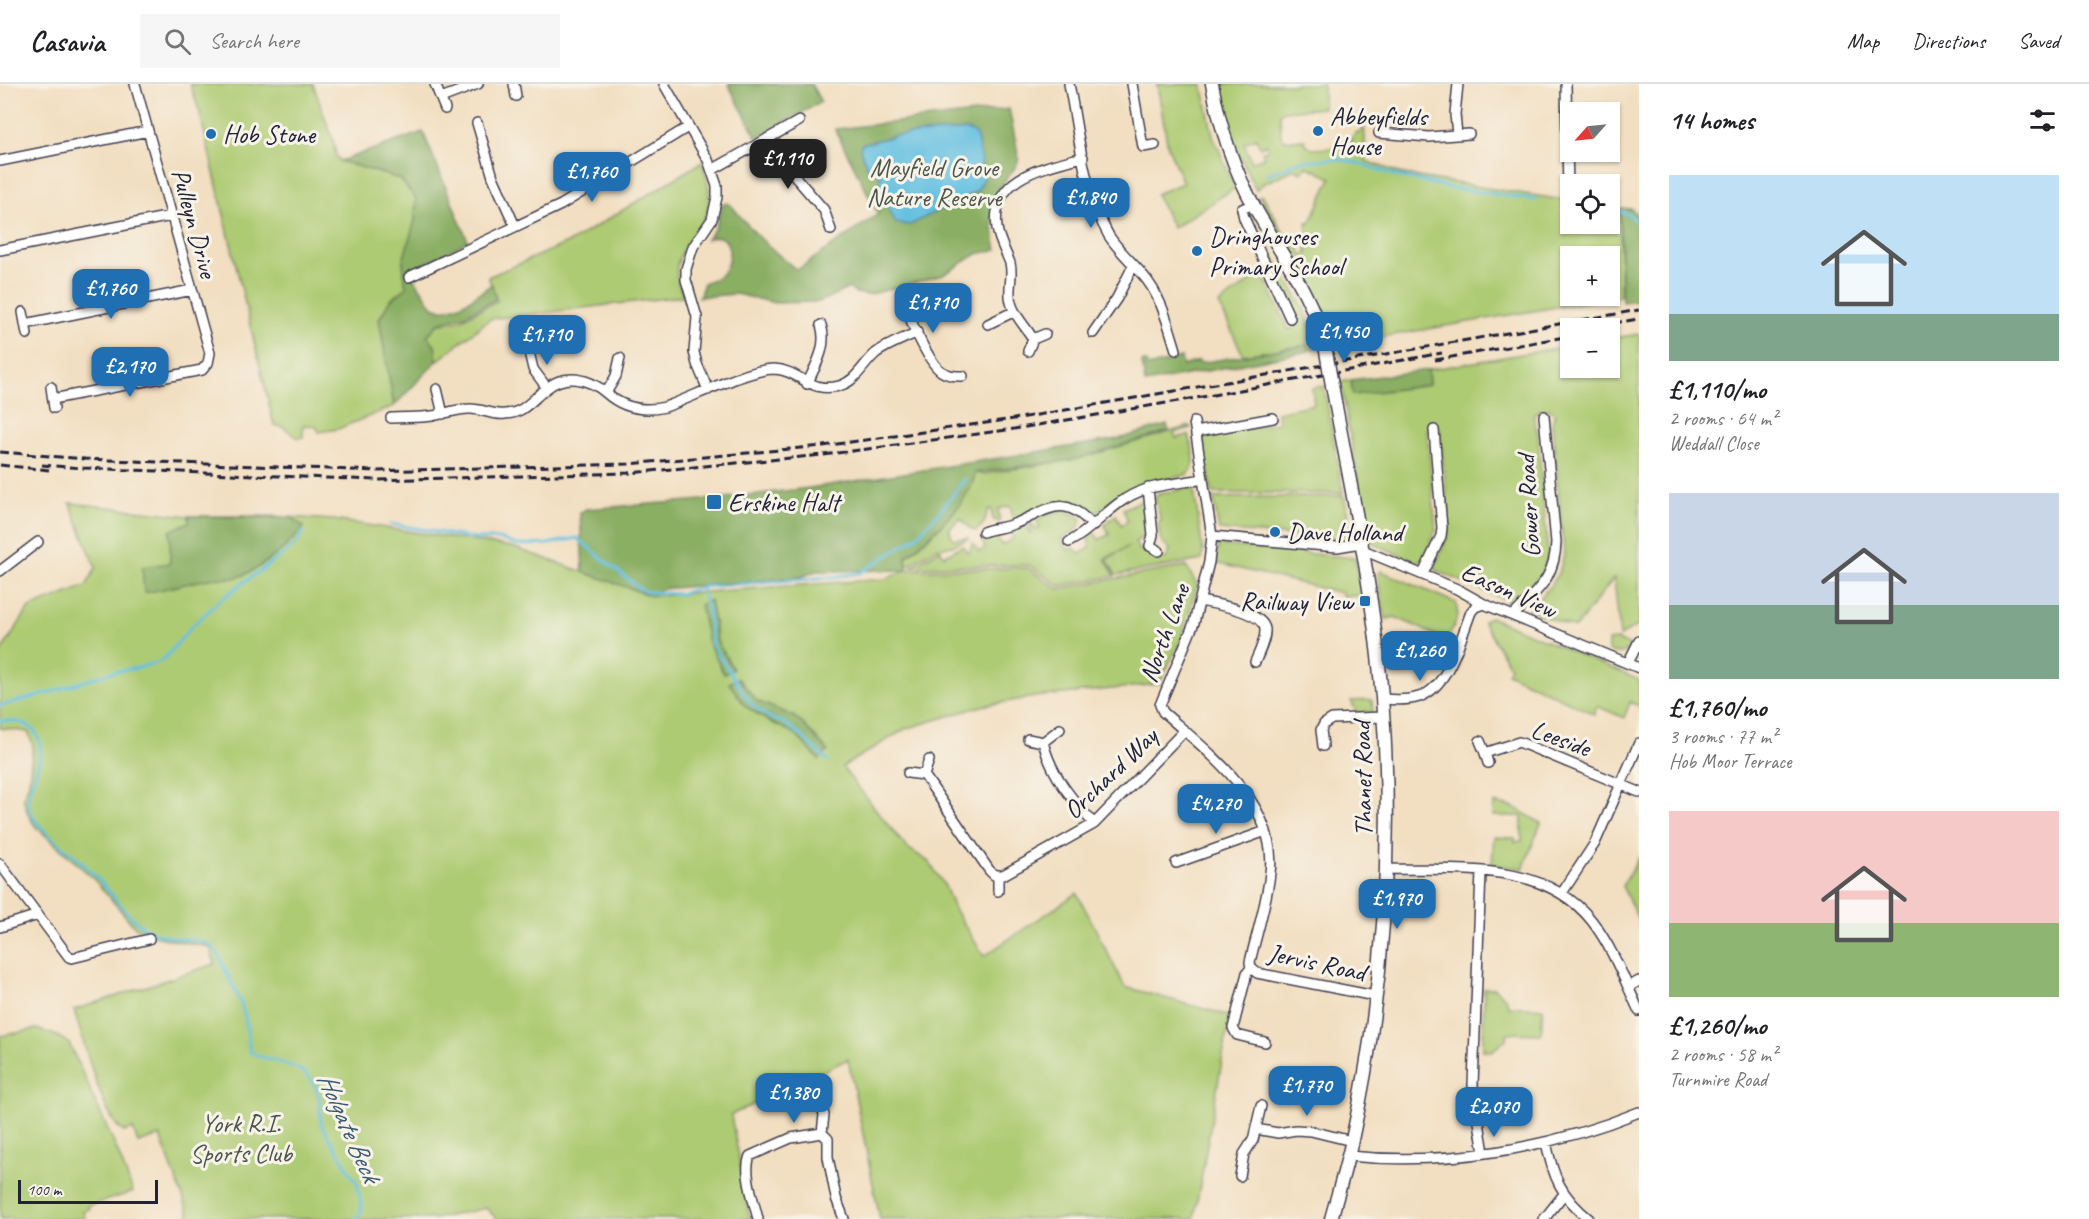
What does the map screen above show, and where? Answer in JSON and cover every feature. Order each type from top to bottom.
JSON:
[{"type":"street","name":"Pulleyn Drive","points":[[51,387],[54,404],[202,370],[208,363],[210,353],[135,84]]},
{"type":"street","points":[[435,84],[445,109]]},
{"type":"street","points":[[441,98],[478,84]]},
{"type":"street","points":[[514,84],[516,96]]},
{"type":"street","points":[[664,84],[712,170],[717,186],[715,210],[706,229],[693,247],[686,269],[686,280],[697,317],[694,352],[708,390]]},
{"type":"street","points":[[1069,84],[1083,157],[1096,206],[1120,252],[1142,274],[1157,296],[1176,350]]},
{"type":"street","points":[[1132,84],[1143,147],[1155,145]]},
{"type":"street","name":"Thanet Road","points":[[1212,84],[1223,136],[1253,204],[1311,303],[1325,346],[1362,546],[1376,638],[1383,717],[1385,869],[1375,996],[1364,1076],[1352,1140],[1331,1219]]},
{"type":"street","points":[[1457,135],[1455,114],[1458,84]]},
{"type":"street","points":[[1566,84],[1568,174]]},
{"type":"street","points":[[712,170],[799,121]]},
{"type":"street","points":[[477,123],[493,177],[515,226]]},
{"type":"street","points":[[409,277],[561,205],[688,127]]},
{"type":"street","points":[[0,161],[148,131]]},
{"type":"street","points":[[1379,132],[1429,137],[1469,134]]},
{"type":"street","points":[[768,138],[798,180],[824,210],[831,230]]},
{"type":"street","points":[[1033,339],[1013,312],[1010,296],[1011,268],[997,229],[997,216],[1003,196],[1026,174],[1083,157]]},
{"type":"street","points":[[1253,204],[1242,209],[1244,218],[1290,318]]},
{"type":"street","points":[[0,250],[171,216]]},
{"type":"street","points":[[1093,333],[1117,298],[1133,266]]},
{"type":"street","points":[[928,288],[911,292],[904,300],[933,371],[963,376]]},
{"type":"street","points":[[23,312],[26,329],[192,290]]},
{"type":"street","points":[[988,324],[1013,312]]},
{"type":"street","points":[[807,384],[822,349],[824,334],[821,325]]},
{"type":"street","points":[[391,418],[443,414],[468,409],[503,415],[513,413],[524,409],[547,388],[558,382],[578,379],[598,386],[621,404],[646,410],[665,407],[762,370],[786,372],[807,384],[830,388],[847,383],[875,354],[917,332]]},
{"type":"street","points":[[1028,351],[1033,339],[1045,334]]},
{"type":"street","points":[[529,352],[533,369],[547,388]]},
{"type":"street","points":[[606,393],[616,376],[620,358]]},
{"type":"street","points":[[437,389],[443,414]]},
{"type":"street","name":"Gower Road","points":[[1514,615],[1551,574],[1556,560],[1544,416]]},
{"type":"street","name":"North Lane","points":[[1265,1042],[1237,1035],[1233,1028],[1251,968],[1250,962],[1270,873],[1266,831],[1258,812],[1241,786],[1163,712],[1160,705],[1188,639],[1200,601],[1212,536],[1195,427],[1273,418]]},
{"type":"street","points":[[1423,574],[1443,528],[1434,430]]},
{"type":"street","points":[[1077,542],[1123,500],[1137,492],[1203,479]]},
{"type":"street","points":[[1148,488],[1153,535],[1150,546],[1159,551]]},
{"type":"street","points":[[983,532],[992,528],[1002,528],[1050,508],[1063,506],[1077,511],[1092,526]]},
{"type":"street","points":[[1212,536],[1337,547],[1362,546]]},
{"type":"street","points":[[0,571],[38,542]]},
{"type":"street","name":"Eason View","points":[[1362,546],[1484,604],[1639,668]]},
{"type":"street","points":[[1200,601],[1228,606],[1260,621],[1265,629],[1256,662]]},
{"type":"street","points":[[1382,699],[1418,698],[1437,687],[1444,677],[1471,612],[1475,607],[1484,604]]},
{"type":"street","points":[[1628,663],[1639,640]]},
{"type":"street","points":[[1323,746],[1321,730],[1328,721],[1383,717]]},
{"type":"street","points":[[1028,739],[1043,742],[1060,729]]},
{"type":"street","name":"Orchard Way","points":[[998,876],[1010,873],[1084,832],[1184,730]]},
{"type":"street","points":[[1480,741],[1488,763]]},
{"type":"street","points":[[1043,742],[1046,756],[1066,792],[1094,824]]},
{"type":"street","name":"Leeside","points":[[1485,753],[1519,742],[1639,792]]},
{"type":"street","points":[[1562,893],[1595,843],[1639,743]]},
{"type":"street","points":[[924,775],[929,760]]},
{"type":"street","points":[[908,773],[924,775],[989,870],[998,876],[998,891]]},
{"type":"street","points":[[1176,863],[1266,831]]},
{"type":"street","points":[[0,864],[69,957],[149,939]]},
{"type":"street","points":[[1385,869],[1510,874],[1527,878],[1562,893],[1581,909],[1603,937],[1639,1011]]},
{"type":"street","points":[[1481,872],[1473,1085],[1484,1153]]},
{"type":"street","points":[[0,927],[38,915]]},
{"type":"street","name":"Jervis Road","points":[[1251,968],[1257,973],[1375,996]]},
{"type":"street","points":[[1628,987],[1639,981]]},
{"type":"street","points":[[818,1093],[824,1115],[822,1133],[828,1140],[828,1157],[836,1198],[844,1219]]},
{"type":"street","points":[[1240,1176],[1244,1154],[1251,1145],[1261,1106]]},
{"type":"street","points":[[1348,1156],[1402,1160],[1437,1159],[1484,1153],[1546,1142],[1639,1112]]},
{"type":"street","points":[[1256,1129],[1278,1133],[1296,1130],[1311,1131],[1352,1140]]},
{"type":"street","points":[[758,1219],[747,1172],[750,1156],[791,1138],[822,1133]]},
{"type":"street","points":[[1546,1142],[1553,1172],[1564,1194],[1588,1219]]},
{"type":"street","points":[[1544,1219],[1564,1194]]},
{"type":"green space","points":[[190,84],[313,84],[334,143],[336,156],[340,161],[400,179],[416,198],[415,220],[403,261],[406,288],[390,300],[379,319],[394,406],[338,429],[319,432],[316,426],[303,425],[303,437],[298,438],[283,427],[274,425],[199,110]]},
{"type":"green space","points":[[728,84],[811,84],[821,102],[757,138]]},
{"type":"green space","points":[[1157,84],[1202,84],[1213,136],[1235,188],[1173,228],[1156,194],[1183,183],[1168,147]]},
{"type":"green space","points":[[1220,84],[1323,84],[1323,108],[1283,111],[1280,114],[1281,136],[1285,140],[1305,140],[1305,143],[1313,149],[1342,145],[1342,142],[1352,142],[1352,137],[1357,132],[1361,132],[1361,118],[1364,118],[1366,161],[1402,174],[1560,199],[1560,234],[1620,234],[1620,246],[1560,246],[1560,306],[1562,306],[1335,345],[1321,303],[1259,196],[1263,196],[1291,246],[1300,246],[1300,254],[1307,254],[1307,222],[1310,223],[1331,178],[1306,166],[1302,172],[1295,169],[1264,183],[1256,190],[1229,133]],"holes":[[[1256,138],[1260,147],[1266,144],[1268,149],[1262,152],[1264,157],[1252,162],[1244,143]]]},
{"type":"green space","name":"Mayfield Grove Nature Reserve","points":[[1009,109],[1019,158],[1015,168],[999,190],[994,207],[993,232],[997,250],[977,254],[943,275],[868,295],[855,293],[849,288],[819,302],[775,303],[736,294],[699,297],[704,283],[721,275],[728,262],[729,248],[726,242],[716,237],[707,239],[715,228],[723,204],[731,205],[761,239],[797,270],[878,214],[835,129]],"holes":[[[898,135],[978,191],[881,182],[881,175],[862,144]]]},
{"type":"green space","points":[[423,132],[468,241],[410,272],[433,307],[448,309],[456,307],[492,284],[496,299],[463,316],[439,323],[427,336],[435,345],[437,361],[394,406],[379,319],[391,300],[406,288],[403,261],[415,220],[416,199],[400,179],[340,161]]},
{"type":"green space","points":[[702,162],[709,187],[709,203],[703,220],[679,260],[677,276],[683,296],[490,319],[437,361],[435,345],[427,336],[437,325],[460,320],[497,301],[488,277],[572,241]]},
{"type":"green space","points":[[1620,208],[1631,209],[1639,216],[1639,300],[1622,302]]},
{"type":"green space","points":[[1249,213],[1304,309],[1317,348],[1308,350],[1307,345],[1243,355],[1219,304],[1262,273],[1289,330],[1296,327],[1294,321],[1297,319],[1293,311],[1289,311],[1248,217]]},
{"type":"green space","points":[[1639,334],[1639,625],[1620,636],[1614,578],[1575,628],[1528,610],[1556,578],[1564,553],[1552,423],[1555,414],[1549,409],[1539,410],[1533,415],[1538,435],[1548,557],[1541,574],[1513,603],[1437,571],[1435,567],[1448,534],[1449,525],[1440,431],[1436,425],[1429,425],[1427,431],[1436,530],[1423,559],[1416,562],[1368,541],[1341,382],[1351,380],[1353,395],[1429,385],[1428,370],[1560,348],[1560,378],[1620,378],[1620,337]]},
{"type":"green space","points":[[1307,345],[1309,351],[1145,383],[1142,362],[1146,362],[1148,367],[1181,358],[1183,366],[1199,361],[1200,363]]},
{"type":"green space","points":[[1428,370],[1429,385],[1353,395],[1351,380]]},
{"type":"green space","points":[[1324,386],[1343,493],[1212,493],[1202,436],[1278,423],[1277,412],[1314,404],[1312,388]]},
{"type":"green space","points":[[1167,425],[1169,431],[1077,459],[975,473],[972,485],[957,508],[937,530],[906,557],[907,570],[816,571],[801,577],[661,589],[652,596],[583,572],[580,513],[586,509],[716,499],[810,488],[1118,439]]},
{"type":"green space","points":[[1190,426],[1191,428],[1174,433],[1176,438],[1189,435],[1194,462],[1186,475],[1133,487],[1095,514],[1083,506],[1080,508],[1074,505],[1014,521],[1010,506],[998,509],[1000,522],[993,519],[991,509],[988,510],[984,523],[976,531],[960,518],[949,529],[953,539],[969,538],[952,546],[942,547],[940,550],[944,556],[963,545],[967,552],[970,552],[972,542],[979,552],[985,548],[981,539],[994,535],[1002,545],[1014,538],[1009,529],[1024,523],[1030,534],[1032,532],[1029,525],[1032,523],[1036,530],[1040,528],[1037,521],[1039,517],[1065,511],[1081,518],[1078,529],[1061,539],[1068,550],[1074,548],[1080,554],[1090,548],[1088,538],[1094,532],[1099,540],[1110,534],[1104,525],[1116,515],[1121,525],[1128,521],[1123,509],[1141,501],[1146,505],[1148,521],[1144,522],[1146,535],[1135,542],[1139,550],[1142,549],[1163,559],[1168,557],[1170,549],[1161,541],[1158,523],[1161,521],[1155,498],[1159,494],[1189,488],[1194,490],[1203,552],[1202,560],[1116,575],[1107,559],[1129,546],[1105,559],[1115,576],[1059,586],[1029,565],[911,567],[939,550],[938,547],[907,566],[906,557],[947,519],[966,496],[975,473],[984,474],[1077,459]]},
{"type":"green space","points":[[1344,496],[1351,533],[1341,540],[1219,530],[1213,498]]},
{"type":"green space","points":[[70,503],[189,516],[271,516],[333,520],[512,547],[652,596],[885,579],[907,570],[1028,568],[1058,589],[1186,566],[1197,585],[1182,637],[1159,684],[1035,697],[982,706],[905,729],[842,767],[906,847],[929,862],[945,886],[954,909],[984,956],[1077,893],[1125,987],[1230,1016],[1194,1219],[880,1219],[848,1059],[731,1115],[750,1219],[497,1219],[486,1208],[434,1219],[191,1219],[160,1136],[138,1143],[133,1129],[124,1132],[116,1125],[108,1112],[94,1076],[74,1010],[215,964],[210,947],[163,938],[135,927],[92,877],[35,826],[28,814],[23,797],[29,783],[33,745],[28,732],[0,728],[0,653],[29,608],[86,586],[96,568]]},
{"type":"green space","points":[[189,516],[292,518],[304,527],[276,555],[241,576],[209,579],[144,593],[142,567],[170,563],[170,531],[189,522]]},
{"type":"green space","points":[[1219,545],[1355,558],[1362,596],[1342,596],[1342,593],[1215,563]]},
{"type":"green space","points":[[1381,571],[1456,603],[1458,616],[1447,640],[1395,617],[1386,619],[1377,576]]},
{"type":"green space","points":[[710,600],[717,641],[733,669],[724,674],[708,642],[700,605]]},
{"type":"green space","points":[[1490,617],[1639,680],[1639,706],[1630,702],[1624,718],[1597,706],[1594,714],[1507,673],[1510,667],[1483,622]]},
{"type":"green space","points":[[1617,640],[1631,646],[1621,653],[1608,651],[1608,641]]},
{"type":"green space","points":[[738,678],[757,701],[793,716],[828,751],[819,760],[794,733],[768,721],[745,706],[729,683]]},
{"type":"green space","points":[[1372,700],[1373,712],[1357,713],[1351,701]]},
{"type":"green space","points":[[1494,803],[1515,808],[1541,823],[1523,869],[1492,864],[1494,837],[1515,838],[1515,842],[1522,841],[1522,816],[1493,816]]},
{"type":"green space","points":[[1639,858],[1639,921],[1622,886]]},
{"type":"green space","points":[[1484,988],[1494,988],[1507,1000],[1508,1006],[1543,1008],[1541,1034],[1507,1033],[1506,1039],[1492,1051],[1483,1050]]},
{"type":"green space","name":"York R.I. Sports Club","points":[[36,1029],[55,1035],[69,1043],[117,1150],[133,1192],[88,1206],[89,1209],[83,1211],[85,1219],[0,1219],[0,1036]]},
{"type":"water","points":[[967,130],[974,133],[977,138],[984,178],[977,191],[910,225],[896,223],[879,190],[881,175],[868,169],[860,149],[862,144],[898,135]]},
{"type":"waterway","points":[[1267,175],[1300,161],[1337,159],[1451,188],[1537,200]]},
{"type":"waterway","points":[[1620,212],[1629,214],[1639,224]]},
{"type":"waterway","points":[[391,524],[477,539],[500,539],[517,545],[548,544],[577,538],[640,589],[646,592],[681,594],[701,587],[860,573],[915,538],[942,509],[965,479]]},
{"type":"waterway","points":[[0,706],[112,672],[159,662],[191,627],[224,597],[294,546],[304,532]]},
{"type":"waterway","points":[[701,588],[708,610],[712,645],[751,704],[770,718],[784,723],[801,735],[828,761]]},
{"type":"waterway","name":"Holgate Beck","points":[[0,721],[22,723],[36,733],[40,749],[29,793],[29,807],[40,826],[69,852]]},
{"type":"waterway","name":"Holgate Beck","points":[[71,853],[94,874],[136,921],[150,931],[202,942],[216,950],[241,1003],[250,1052],[299,1070],[314,1083],[319,1098],[322,1126],[357,1183],[362,1210],[356,1219]]},
{"type":"railway","points":[[0,452],[85,459],[377,471],[629,464],[823,446],[1014,419],[1639,310]]},
{"type":"railway","points":[[1620,322],[1639,319]]},
{"type":"railway","points":[[1435,360],[1560,338]]},
{"type":"railway","points":[[42,465],[376,480],[629,473],[823,455],[1014,429],[1442,353]]},
{"type":"railway","points":[[0,465],[49,470]]},
{"type":"place","name":"Abbeyfields House","points":[[1318,131]]},
{"type":"place","name":"Hob Stone","points":[[211,134]]},
{"type":"place","name":"Dringhouses Primary School","points":[[1197,251]]},
{"type":"place","name":"Erskine Halt","points":[[714,502]]},
{"type":"place","name":"Dave Holland","points":[[1275,532]]},
{"type":"place","name":"Railway View","points":[[1365,601]]}]
